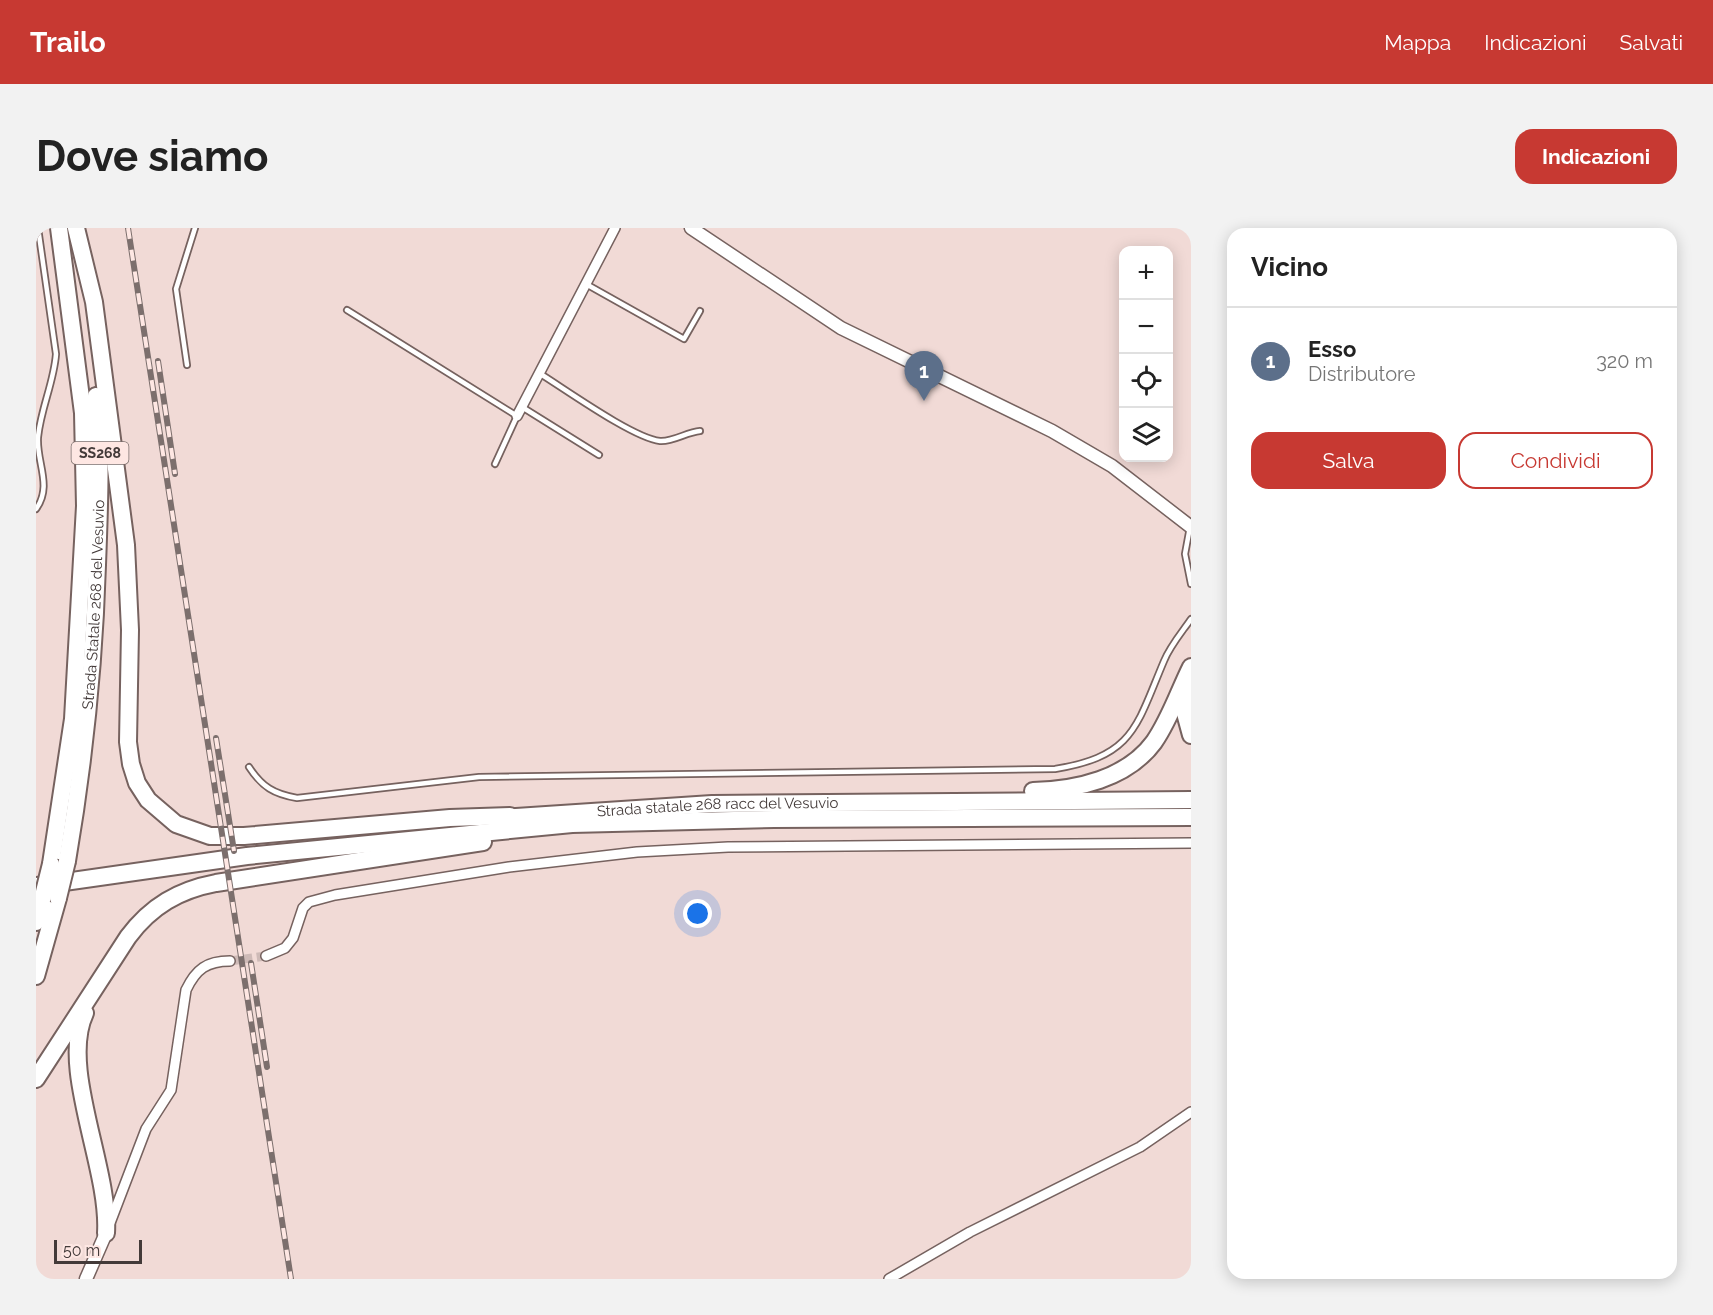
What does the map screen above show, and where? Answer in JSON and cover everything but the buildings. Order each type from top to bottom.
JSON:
[{"type":"highway","name":"Strada Statale 268 del Vesuvio","points":[[59,228],[83,413],[85,506],[73,719],[59,862]]},
{"type":"highway","name":"Strada Statale 268 del Vesuvio","points":[[36,922],[59,862],[80,783],[92,679],[100,506],[98,412],[75,228]]},
{"type":"highway","points":[[75,228],[94,302],[126,545],[130,630],[129,753],[137,783],[148,800],[176,824],[210,836],[244,836],[450,818],[510,816]]},
{"type":"highway","points":[[1188,672],[1185,713],[1191,735]]},
{"type":"highway","points":[[907,802],[957,795],[1053,791],[1085,785],[1113,775],[1135,760],[1153,743],[1188,672]]},
{"type":"highway","name":"Strada statale 268 racc del Vesuvio","points":[[43,900],[308,843],[510,816],[712,804],[1191,800]]},
{"type":"highway","name":"Strada statale 268 racc del Vesuvio","points":[[247,856],[524,828],[618,822],[1191,817]]},
{"type":"highway","points":[[36,1079],[84,1002],[99,984],[139,923],[167,900],[199,886],[504,839],[657,822]]},
{"type":"highway","name":"Strada Statale 268 del Vesuvio","points":[[36,976],[43,900]]},
{"type":"highway","points":[[99,984],[80,1024],[76,1043],[78,1065],[103,1183],[107,1216],[106,1233]]},
{"type":"highway","points":[[103,1183],[109,1194],[114,1197],[120,1195]]},
{"type":"street","points":[[519,412],[615,228]]},
{"type":"street","points":[[691,228],[841,328],[1052,431],[1112,466],[1191,526]]},
{"type":"street","points":[[266,956],[285,948],[293,938],[303,908],[309,902],[335,895],[509,867],[637,852],[728,847],[1191,843]]},
{"type":"street","points":[[86,1279],[146,1129],[171,1090],[186,990],[192,977],[203,965],[230,961]]},
{"type":"street","points":[[889,1279],[970,1233],[1140,1147],[1191,1112]]},
{"type":"lane","points":[[36,509],[42,500],[45,486],[38,440],[43,405],[55,367],[56,354],[38,228]]},
{"type":"lane","points":[[188,365],[176,290],[195,228]]},
{"type":"lane","points":[[585,284],[684,339],[700,311]]},
{"type":"lane","points":[[347,310],[519,412],[599,455]]},
{"type":"lane","points":[[539,373],[609,417],[651,439],[663,442],[688,432],[700,431]]},
{"type":"lane","points":[[495,464],[519,412]]},
{"type":"lane","points":[[1191,526],[1185,554],[1191,584]]},
{"type":"lane","points":[[249,767],[259,782],[276,794],[297,798],[479,777],[1055,769],[1088,764],[1108,754],[1126,738],[1141,718],[1164,659],[1191,619]]},
{"type":"tunnel","points":[[230,961],[266,956]]},
{"type":"railway","points":[[128,228],[291,1279]]},
{"type":"railway","points":[[158,361],[175,474]]},
{"type":"railway","points":[[216,738],[234,851]]},
{"type":"railway","points":[[251,963],[267,1067]]},
{"type":"place","name":"Esso","points":[[924,401]]}]
